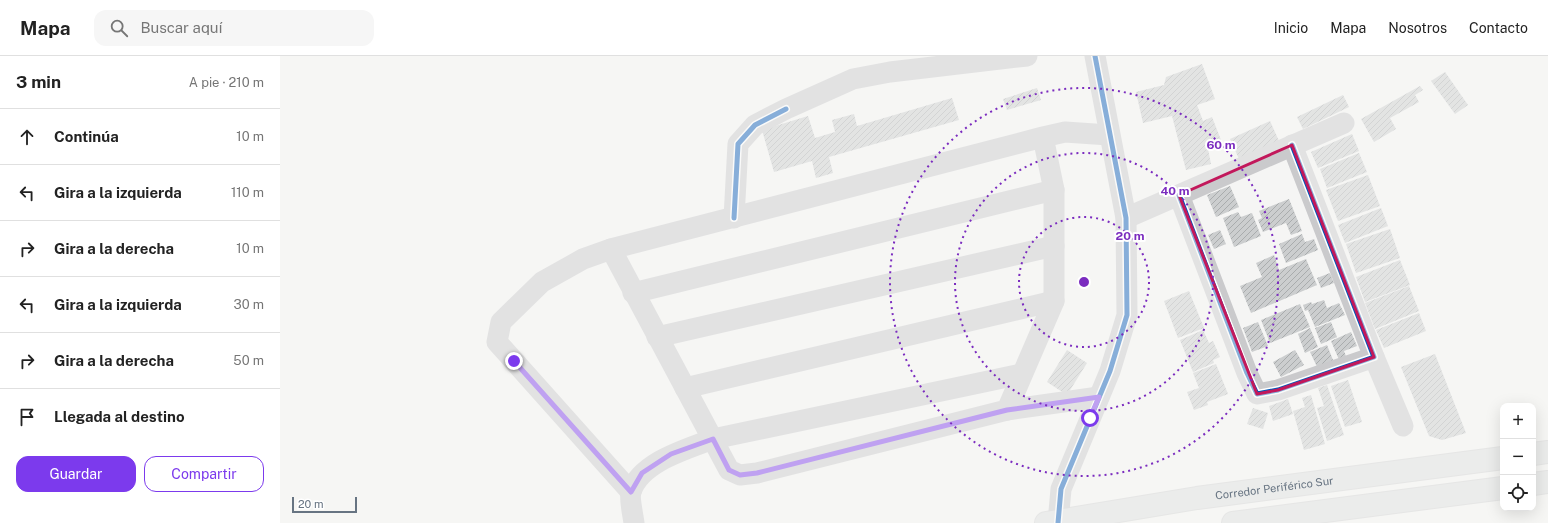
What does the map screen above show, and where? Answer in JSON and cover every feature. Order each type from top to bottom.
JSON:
[{"type":"main road","points":[[1536,454],[1548,452]]},
{"type":"main road","name":"Corredor Periférico Sur","points":[[1054,522],[1198,498],[1500,458]]},
{"type":"main road","points":[[1536,484],[1548,482]]},
{"type":"main road","points":[[1233,523],[1500,488]]},
{"type":"street","points":[[734,218],[738,144],[755,125],[786,109],[853,79],[890,72],[1027,56]]},
{"type":"street","points":[[1054,522],[1061,488],[1110,371],[1127,315],[1126,218],[1095,56]]},
{"type":"street","points":[[1126,218],[1344,123]]},
{"type":"street","points":[[631,492],[497,342],[501,322],[542,282],[583,258],[611,249],[1043,137],[1065,132],[1110,135]]},
{"type":"street","points":[[1007,410],[1054,300],[1054,190],[1043,137]]},
{"type":"street","points":[[1292,145],[1374,357],[1403,426]]},
{"type":"street","points":[[633,293],[1054,190]]},
{"type":"street","points":[[1179,195],[1247,373],[1257,394],[1278,390],[1374,357]]},
{"type":"street","points":[[657,337],[1054,246]]},
{"type":"street","points":[[611,249],[633,293],[729,470],[740,475],[757,473],[1007,410],[1099,397]]},
{"type":"street","points":[[685,388],[1054,300]]},
{"type":"street","points":[[634,523],[631,492],[642,473],[671,454],[713,439],[1022,374]]},
{"type":"highlighted area","points":[[1292,145],[1374,357],[1278,390],[1257,394],[1179,195]]},
{"type":"building","points":[[1202,64],[1215,99],[1197,105],[1203,121],[1212,117],[1221,140],[1208,149],[1211,164],[1186,170],[1172,116],[1143,123],[1136,92],[1164,85],[1166,77]]},
{"type":"building","points":[[1445,72],[1468,105],[1455,114],[1431,81]]},
{"type":"building","points":[[1420,86],[1423,90],[1415,95],[1419,102],[1390,118],[1396,129],[1374,142],[1361,119]]},
{"type":"building","points":[[1037,88],[1041,100],[1007,110],[1003,99]]},
{"type":"building","points":[[1343,95],[1349,107],[1303,129],[1297,117]]},
{"type":"building","points":[[952,98],[959,120],[829,157],[833,173],[816,178],[812,161],[774,172],[762,130],[808,116],[815,138],[835,132],[832,120],[854,114],[857,126]]},
{"type":"building","points":[[1270,121],[1279,141],[1239,159],[1230,139]]},
{"type":"building","points":[[1352,134],[1359,151],[1318,168],[1311,152]]},
{"type":"building","points":[[1359,153],[1367,172],[1327,188],[1320,169]]},
{"type":"building","points":[[1368,175],[1380,206],[1338,221],[1326,190]]},
{"type":"building","points":[[1230,186],[1239,207],[1216,217],[1207,195]]},
{"type":"building","points":[[1289,199],[1302,231],[1291,235],[1286,223],[1263,232],[1258,220],[1262,218],[1259,211]]},
{"type":"building","points":[[1381,208],[1388,226],[1345,243],[1338,225]]},
{"type":"building","points":[[1238,212],[1241,217],[1252,213],[1261,236],[1234,247],[1223,218]]},
{"type":"building","points":[[1390,229],[1400,258],[1356,273],[1346,244]]},
{"type":"building","points":[[1220,230],[1226,244],[1214,249],[1208,235]]},
{"type":"building","points":[[1302,234],[1305,242],[1314,239],[1318,250],[1286,263],[1279,244]]},
{"type":"building","points":[[1274,255],[1279,270],[1306,259],[1317,285],[1251,313],[1240,286],[1262,277],[1256,263]]},
{"type":"building","points":[[1400,260],[1410,285],[1365,302],[1356,277]]},
{"type":"building","points":[[1330,273],[1334,283],[1321,288],[1317,278]]},
{"type":"building","points":[[1409,286],[1419,311],[1375,329],[1365,303]]},
{"type":"building","points":[[1189,291],[1204,328],[1178,338],[1164,301]]},
{"type":"building","points":[[1324,300],[1327,308],[1339,303],[1345,315],[1315,327],[1308,310],[1305,311],[1303,305]]},
{"type":"building","points":[[1300,304],[1310,327],[1270,343],[1261,320]]},
{"type":"building","points":[[1419,313],[1426,331],[1384,348],[1376,330]]},
{"type":"building","points":[[1258,322],[1268,346],[1252,352],[1243,328]]},
{"type":"building","points":[[1331,322],[1337,337],[1321,344],[1315,328]]},
{"type":"building","points":[[1310,328],[1318,347],[1305,353],[1298,334]]},
{"type":"building","points":[[1203,330],[1209,343],[1213,341],[1220,357],[1213,360],[1214,363],[1193,372],[1180,340]]},
{"type":"building","points":[[1351,332],[1357,346],[1344,351],[1347,359],[1340,362],[1331,341]]},
{"type":"building","points":[[1327,345],[1335,365],[1319,371],[1310,352]]},
{"type":"building","points":[[1067,350],[1087,363],[1067,395],[1047,382]]},
{"type":"building","points":[[1295,350],[1304,365],[1281,377],[1273,362]]},
{"type":"building","points":[[1435,354],[1466,433],[1442,440],[1429,436],[1401,367]]},
{"type":"building","points":[[1216,364],[1228,394],[1207,402],[1208,405],[1194,410],[1187,392],[1199,388],[1193,373]]},
{"type":"building","points":[[1348,380],[1362,422],[1345,427],[1331,386]]},
{"type":"building","points":[[1327,385],[1344,435],[1327,441],[1317,408],[1324,406],[1318,388]]},
{"type":"building","points":[[1311,395],[1325,444],[1304,450],[1293,411],[1305,407],[1302,398]]},
{"type":"building","points":[[1288,399],[1293,414],[1273,421],[1269,406]]},
{"type":"building","points":[[1253,408],[1268,413],[1263,429],[1247,424]]},
{"type":"cycle path","points":[[1058,523],[1061,489],[1110,371],[1127,315],[1126,218],[1095,56]]},
{"type":"cycle path","points":[[734,218],[738,144],[755,125],[786,109]]},
{"type":"cycle path","points":[[1179,195],[1247,373],[1257,394],[1278,390],[1374,357],[1292,145]]},
{"type":"route","points":[[514,361],[631,492],[642,473],[671,454],[713,439],[729,470],[740,475],[757,473],[1007,410],[1099,397],[1090,418]]}]
